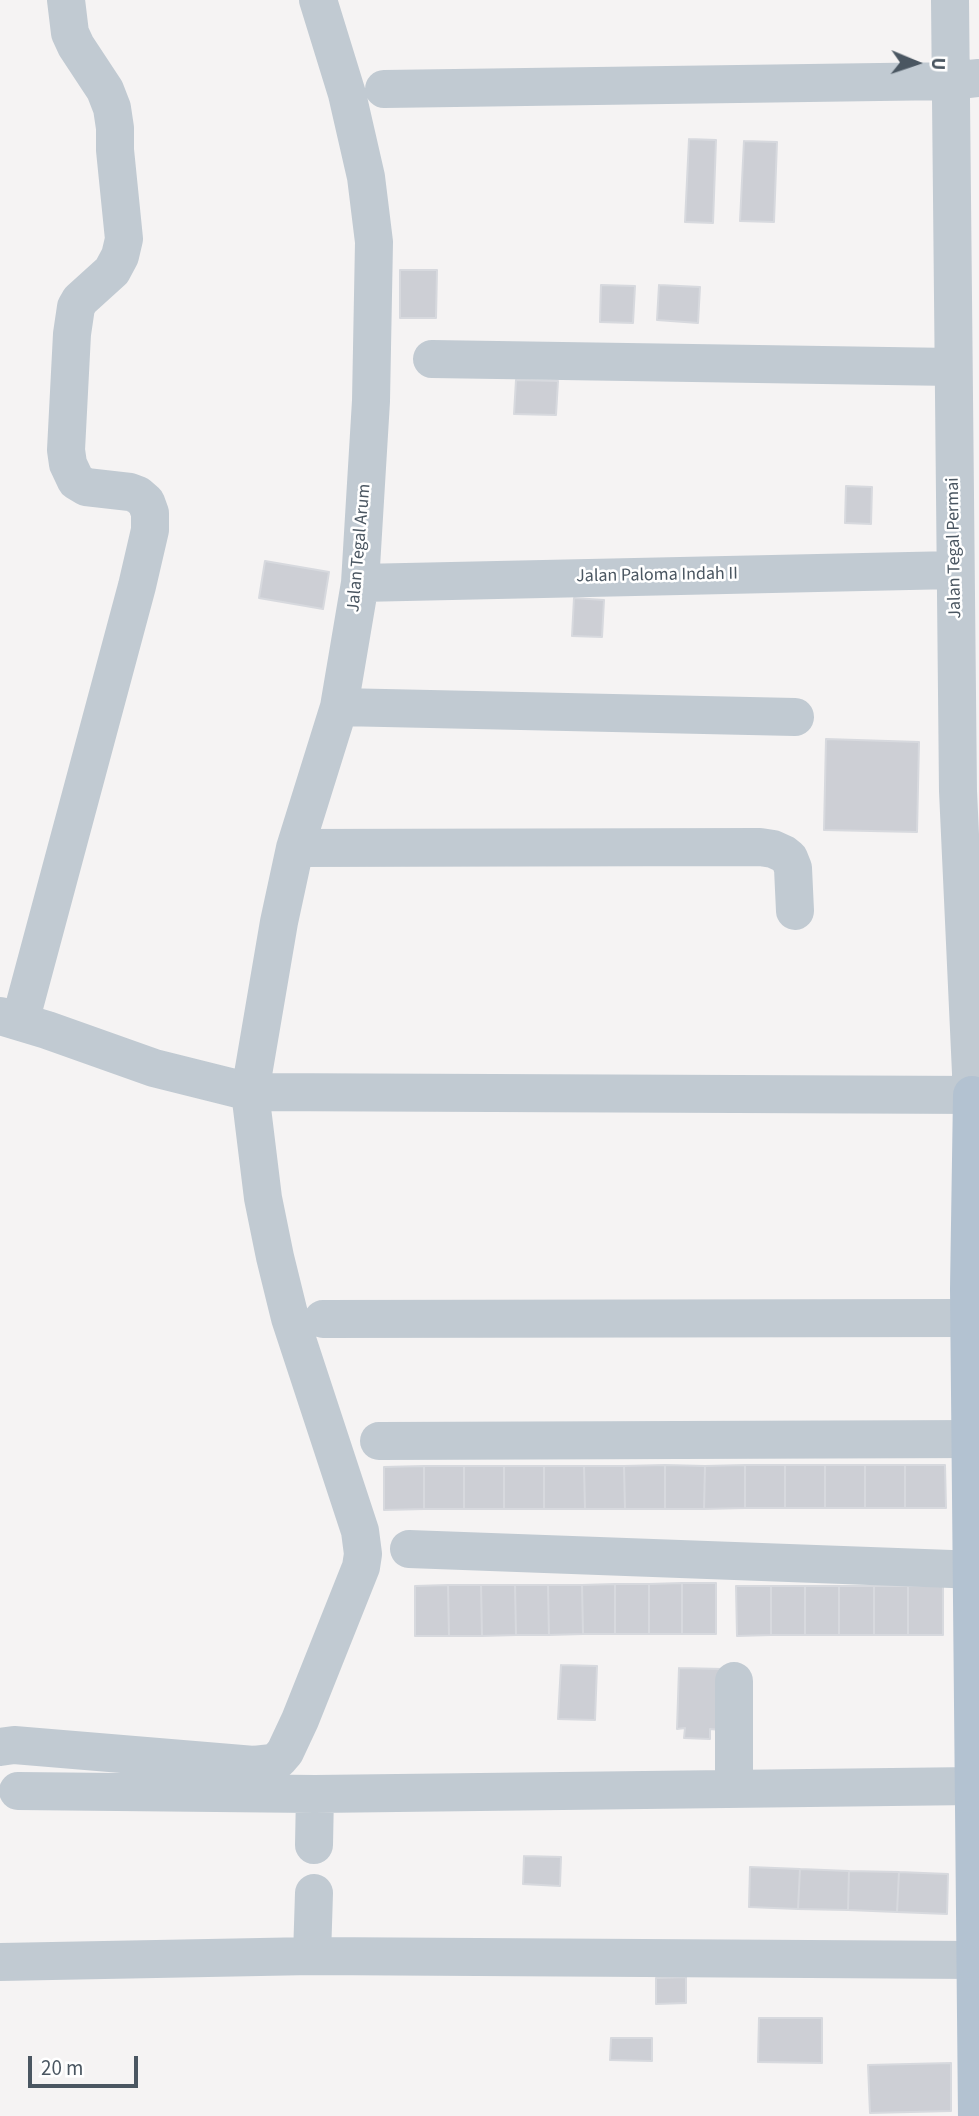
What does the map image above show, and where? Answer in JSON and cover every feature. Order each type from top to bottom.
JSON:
[{"type":"main road","points":[[976,1095],[972,1299],[977,2116]]},
{"type":"street","points":[[66,0],[70,33],[105,90],[112,108],[116,128],[115,150],[124,239],[120,256],[112,271],[80,300],[76,307],[72,334],[66,450],[68,464],[76,481],[86,487],[138,495],[146,502],[150,513],[150,530],[137,586],[10,1019],[154,1068],[250,1092],[976,1095]]},
{"type":"street","name":"Jalan Tegal Arum","points":[[0,1747],[14,1745],[254,1765],[272,1763],[285,1752],[300,1720],[361,1567],[363,1555],[360,1531],[290,1318],[275,1257],[262,1198],[250,1092],[279,922],[295,848],[339,707],[360,583],[371,401],[374,242],[366,177],[349,106],[318,0]]},
{"type":"street","name":"Jalan Tegal Permai","points":[[950,0],[965,79],[966,302],[953,367],[967,473],[955,570],[967,648],[976,1095]]},
{"type":"street","points":[[384,89],[965,79]]},
{"type":"street","points":[[432,359],[953,367]]},
{"type":"street","name":"Jalan Paloma Indah II","points":[[360,583],[955,570]]},
{"type":"street","points":[[339,707],[795,717]]},
{"type":"street","points":[[295,848],[760,847],[773,849],[789,858],[793,868],[795,911]]},
{"type":"street","points":[[323,1319],[972,1299]]},
{"type":"street","points":[[379,1441],[974,1439]]},
{"type":"street","points":[[409,1549],[975,1570]]},
{"type":"street","points":[[734,1681],[734,1789]]},
{"type":"street","points":[[18,1791],[315,1794],[974,1786]]},
{"type":"street","points":[[314,1846],[315,1794]]},
{"type":"street","points":[[312,1956],[314,1894]]},
{"type":"street","points":[[0,1962],[312,1956],[975,1960]]},
{"type":"building","points":[[689,139],[716,140],[713,223],[685,222]]},
{"type":"building","points":[[744,141],[777,142],[774,222],[740,221]]},
{"type":"building","points":[[400,270],[437,270],[436,318],[400,318]]},
{"type":"building","points":[[601,285],[635,286],[633,323],[600,322]]},
{"type":"building","points":[[659,285],[700,287],[698,323],[657,320]]},
{"type":"building","points":[[516,380],[558,381],[556,415],[514,414]]},
{"type":"building","points":[[846,486],[872,487],[871,524],[845,523]]},
{"type":"building","points":[[265,561],[329,572],[323,609],[259,598]]},
{"type":"building","points":[[574,598],[604,600],[602,637],[572,636]]},
{"type":"building","points":[[826,739],[919,742],[917,832],[824,830]]},
{"type":"building","points":[[665,1465],[665,1509],[625,1509],[624,1466]]},
{"type":"building","points":[[665,1465],[705,1466],[704,1509],[665,1509]]},
{"type":"building","points":[[745,1465],[745,1508],[704,1509],[705,1466]]},
{"type":"building","points":[[745,1465],[785,1465],[785,1508],[745,1508]]},
{"type":"building","points":[[785,1465],[825,1465],[825,1508],[785,1508]]},
{"type":"building","points":[[825,1465],[865,1465],[865,1508],[825,1508]]},
{"type":"building","points":[[865,1465],[905,1465],[905,1508],[865,1508]]},
{"type":"building","points":[[905,1465],[945,1465],[946,1508],[905,1508]]},
{"type":"building","points":[[424,1466],[424,1509],[384,1510],[384,1467]]},
{"type":"building","points":[[424,1466],[464,1466],[464,1509],[424,1509]]},
{"type":"building","points":[[464,1466],[504,1466],[504,1509],[464,1509]]},
{"type":"building","points":[[504,1466],[544,1466],[544,1509],[504,1509]]},
{"type":"building","points":[[544,1466],[584,1466],[585,1509],[544,1509]]},
{"type":"building","points":[[584,1466],[624,1466],[625,1509],[585,1509]]},
{"type":"building","points":[[682,1583],[682,1634],[649,1634],[649,1584]]},
{"type":"building","points":[[682,1583],[716,1583],[716,1634],[682,1634]]},
{"type":"building","points":[[615,1584],[615,1634],[583,1634],[582,1585]]},
{"type":"building","points":[[615,1584],[649,1584],[649,1634],[615,1634]]},
{"type":"building","points":[[448,1585],[449,1636],[415,1636],[415,1586]]},
{"type":"building","points":[[448,1585],[481,1585],[482,1636],[449,1636]]},
{"type":"building","points":[[481,1585],[515,1585],[516,1635],[482,1636]]},
{"type":"building","points":[[515,1585],[548,1585],[549,1635],[516,1635]]},
{"type":"building","points":[[548,1585],[582,1585],[583,1634],[549,1635]]},
{"type":"building","points":[[736,1586],[771,1586],[771,1635],[737,1636]]},
{"type":"building","points":[[771,1586],[805,1586],[805,1635],[771,1635]]},
{"type":"building","points":[[805,1586],[839,1586],[839,1635],[805,1635]]},
{"type":"building","points":[[839,1586],[874,1586],[874,1635],[839,1635]]},
{"type":"building","points":[[874,1586],[908,1586],[908,1635],[874,1635]]},
{"type":"building","points":[[908,1586],[943,1586],[943,1635],[908,1635]]},
{"type":"building","points":[[561,1665],[597,1666],[595,1720],[558,1719]]},
{"type":"building","points":[[679,1668],[722,1669],[721,1730],[710,1729],[710,1739],[684,1738],[685,1728],[677,1729]]},
{"type":"building","points":[[524,1856],[561,1857],[560,1886],[523,1884]]},
{"type":"building","points":[[750,1867],[800,1869],[798,1909],[749,1907]]},
{"type":"building","points":[[800,1869],[849,1871],[848,1910],[798,1909]]},
{"type":"building","points":[[849,1871],[899,1872],[897,1912],[848,1910]]},
{"type":"building","points":[[899,1872],[948,1874],[947,1914],[897,1912]]},
{"type":"building","points":[[686,1977],[686,2003],[656,2004],[656,1978]]},
{"type":"building","points":[[759,2018],[822,2018],[822,2063],[758,2062]]},
{"type":"building","points":[[611,2038],[652,2038],[652,2061],[610,2060]]},
{"type":"building","points":[[951,2063],[951,2111],[870,2113],[868,2065]]}]
